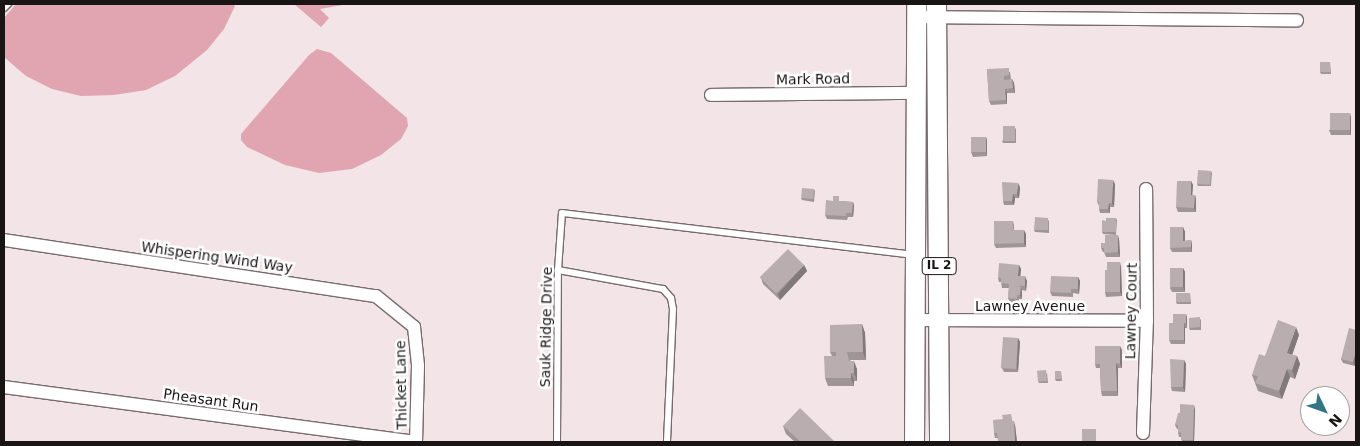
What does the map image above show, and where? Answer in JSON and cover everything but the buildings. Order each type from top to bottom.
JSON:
[{"type":"main road","name":"IL 2","points":[[914,442],[916,10]]},
{"type":"main road","name":"IL 2","points":[[936,10],[940,442]]},
{"type":"street","points":[[916,10],[1297,20]]},
{"type":"street","name":"Mark Road","points":[[711,95],[916,93]]},
{"type":"street","name":"Lawney Court","points":[[1143,433],[1147,321],[1146,189]]},
{"type":"street","name":"Whispering Wind Way","points":[[4,240],[376,296],[414,327]]},
{"type":"street","name":"Lawney Avenue","points":[[914,320],[1147,321]]},
{"type":"street","name":"Thicket Lane","points":[[414,327],[418,366],[415,442]]},
{"type":"street","name":"Pheasant Run","points":[[4,388],[415,442]]},
{"type":"lane","points":[[4,8],[8,4]]},
{"type":"lane","name":"Sauk Ridge Drive","points":[[557,442],[558,270],[562,213],[915,255]]},
{"type":"lane","points":[[558,270],[663,290],[671,298],[673,309],[667,442]]},
{"type":"shaded area","points":[[16,4],[233,4],[235,6],[224,29],[207,50],[175,76],[146,90],[114,95],[81,96],[52,89],[26,76],[4,57],[4,18]]},
{"type":"shaded area","points":[[294,4],[348,4],[320,9],[329,18],[321,27]]},
{"type":"shaded area","points":[[317,49],[331,53],[407,118],[408,126],[401,139],[381,155],[352,169],[319,173],[285,165],[247,147],[241,140],[241,134],[309,55]]}]
